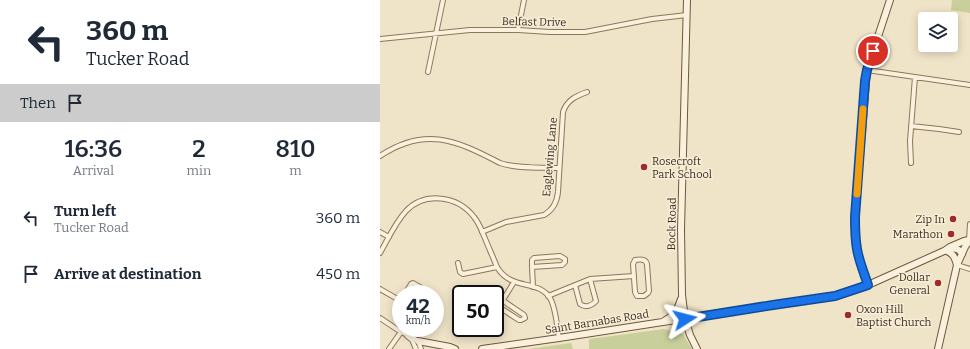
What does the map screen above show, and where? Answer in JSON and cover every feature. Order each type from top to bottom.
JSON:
[{"type":"main road","name":"Bock Road","points":[[688,0],[681,224],[682,295],[685,319],[690,335],[697,349]]},
{"type":"main road","points":[[868,285],[857,249],[855,225],[862,116],[867,70],[890,0]]},
{"type":"main road","points":[[938,349],[957,265],[970,240]]},
{"type":"main road","name":"Saint Barnabas Road","points":[[482,349],[835,296],[868,285],[964,241],[970,240]]},
{"type":"main road","points":[[947,249],[959,250],[962,254]]},
{"type":"main road","points":[[947,249],[954,256],[957,265]]},
{"type":"main road","points":[[662,322],[674,314],[679,306],[682,295]]},
{"type":"main road","points":[[418,341],[455,349]]},
{"type":"street","points":[[428,72],[443,0]]},
{"type":"street","points":[[518,30],[524,0]]},
{"type":"street","name":"Belfast Drive","points":[[380,38],[470,30],[585,32],[652,19],[687,15]]},
{"type":"street","points":[[867,70],[970,85]]},
{"type":"street","points":[[911,163],[910,144],[915,77]]},
{"type":"street","name":"Eaglewing Lane","points":[[482,232],[506,222],[541,216],[548,213],[554,206],[557,198],[564,109],[573,98],[588,92]]},
{"type":"street","points":[[911,126],[959,132]]},
{"type":"street","points":[[380,156],[395,147],[411,141],[435,139],[465,146],[506,165],[559,168]]},
{"type":"street","points":[[380,253],[401,218],[410,208],[423,201],[438,198],[455,202],[468,210],[475,218],[503,276],[514,282],[533,287],[542,291],[548,296],[553,306],[559,338]]},
{"type":"street","points":[[970,224],[970,240]]},
{"type":"street","points":[[380,232],[389,237]]},
{"type":"street","points":[[532,267],[562,265],[565,262],[565,259],[560,256],[534,258],[532,260],[532,267],[533,287]]},
{"type":"street","points":[[634,261],[646,261],[649,291],[647,295],[639,296],[635,294],[634,276],[634,261]]},
{"type":"street","points":[[458,263],[460,272],[463,274],[498,267]]},
{"type":"street","points":[[957,265],[970,269]]},
{"type":"street","points":[[548,296],[590,280],[634,276]]},
{"type":"street","points":[[575,285],[580,304],[585,306],[593,304],[596,301],[590,280]]},
{"type":"street","points":[[504,297],[514,282]]},
{"type":"street","points":[[380,288],[392,295]]},
{"type":"street","points":[[504,301],[525,316],[524,320],[519,320],[504,311]]},
{"type":"street","points":[[380,318],[392,326]]},
{"type":"street","points":[[389,349],[400,337]]},
{"type":"street","points":[[408,337],[412,340],[416,349]]},
{"type":"street","points":[[412,337],[418,341],[421,349]]},
{"type":"green space","points":[[952,0],[970,0],[970,13],[951,10]]},
{"type":"green space","points":[[664,329],[683,334],[692,349],[589,349],[589,339]]},
{"type":"green space","points":[[571,343],[573,349],[529,349]]},
{"type":"slow traffic","points":[[857,194],[863,109]]},
{"type":"place","name":"Rosecroft Park School","points":[[644,167]]},
{"type":"place","name":"Zip In","points":[[953,219]]},
{"type":"place","name":"Marathon","points":[[951,234]]},
{"type":"place","name":"Dollar General","points":[[938,283]]},
{"type":"place","name":"Oxon Hill Baptist Church","points":[[848,315]]},
{"type":"route","points":[[685,319],[835,296],[868,285],[857,249],[855,237],[855,217],[865,81],[869,60],[873,51]]}]
